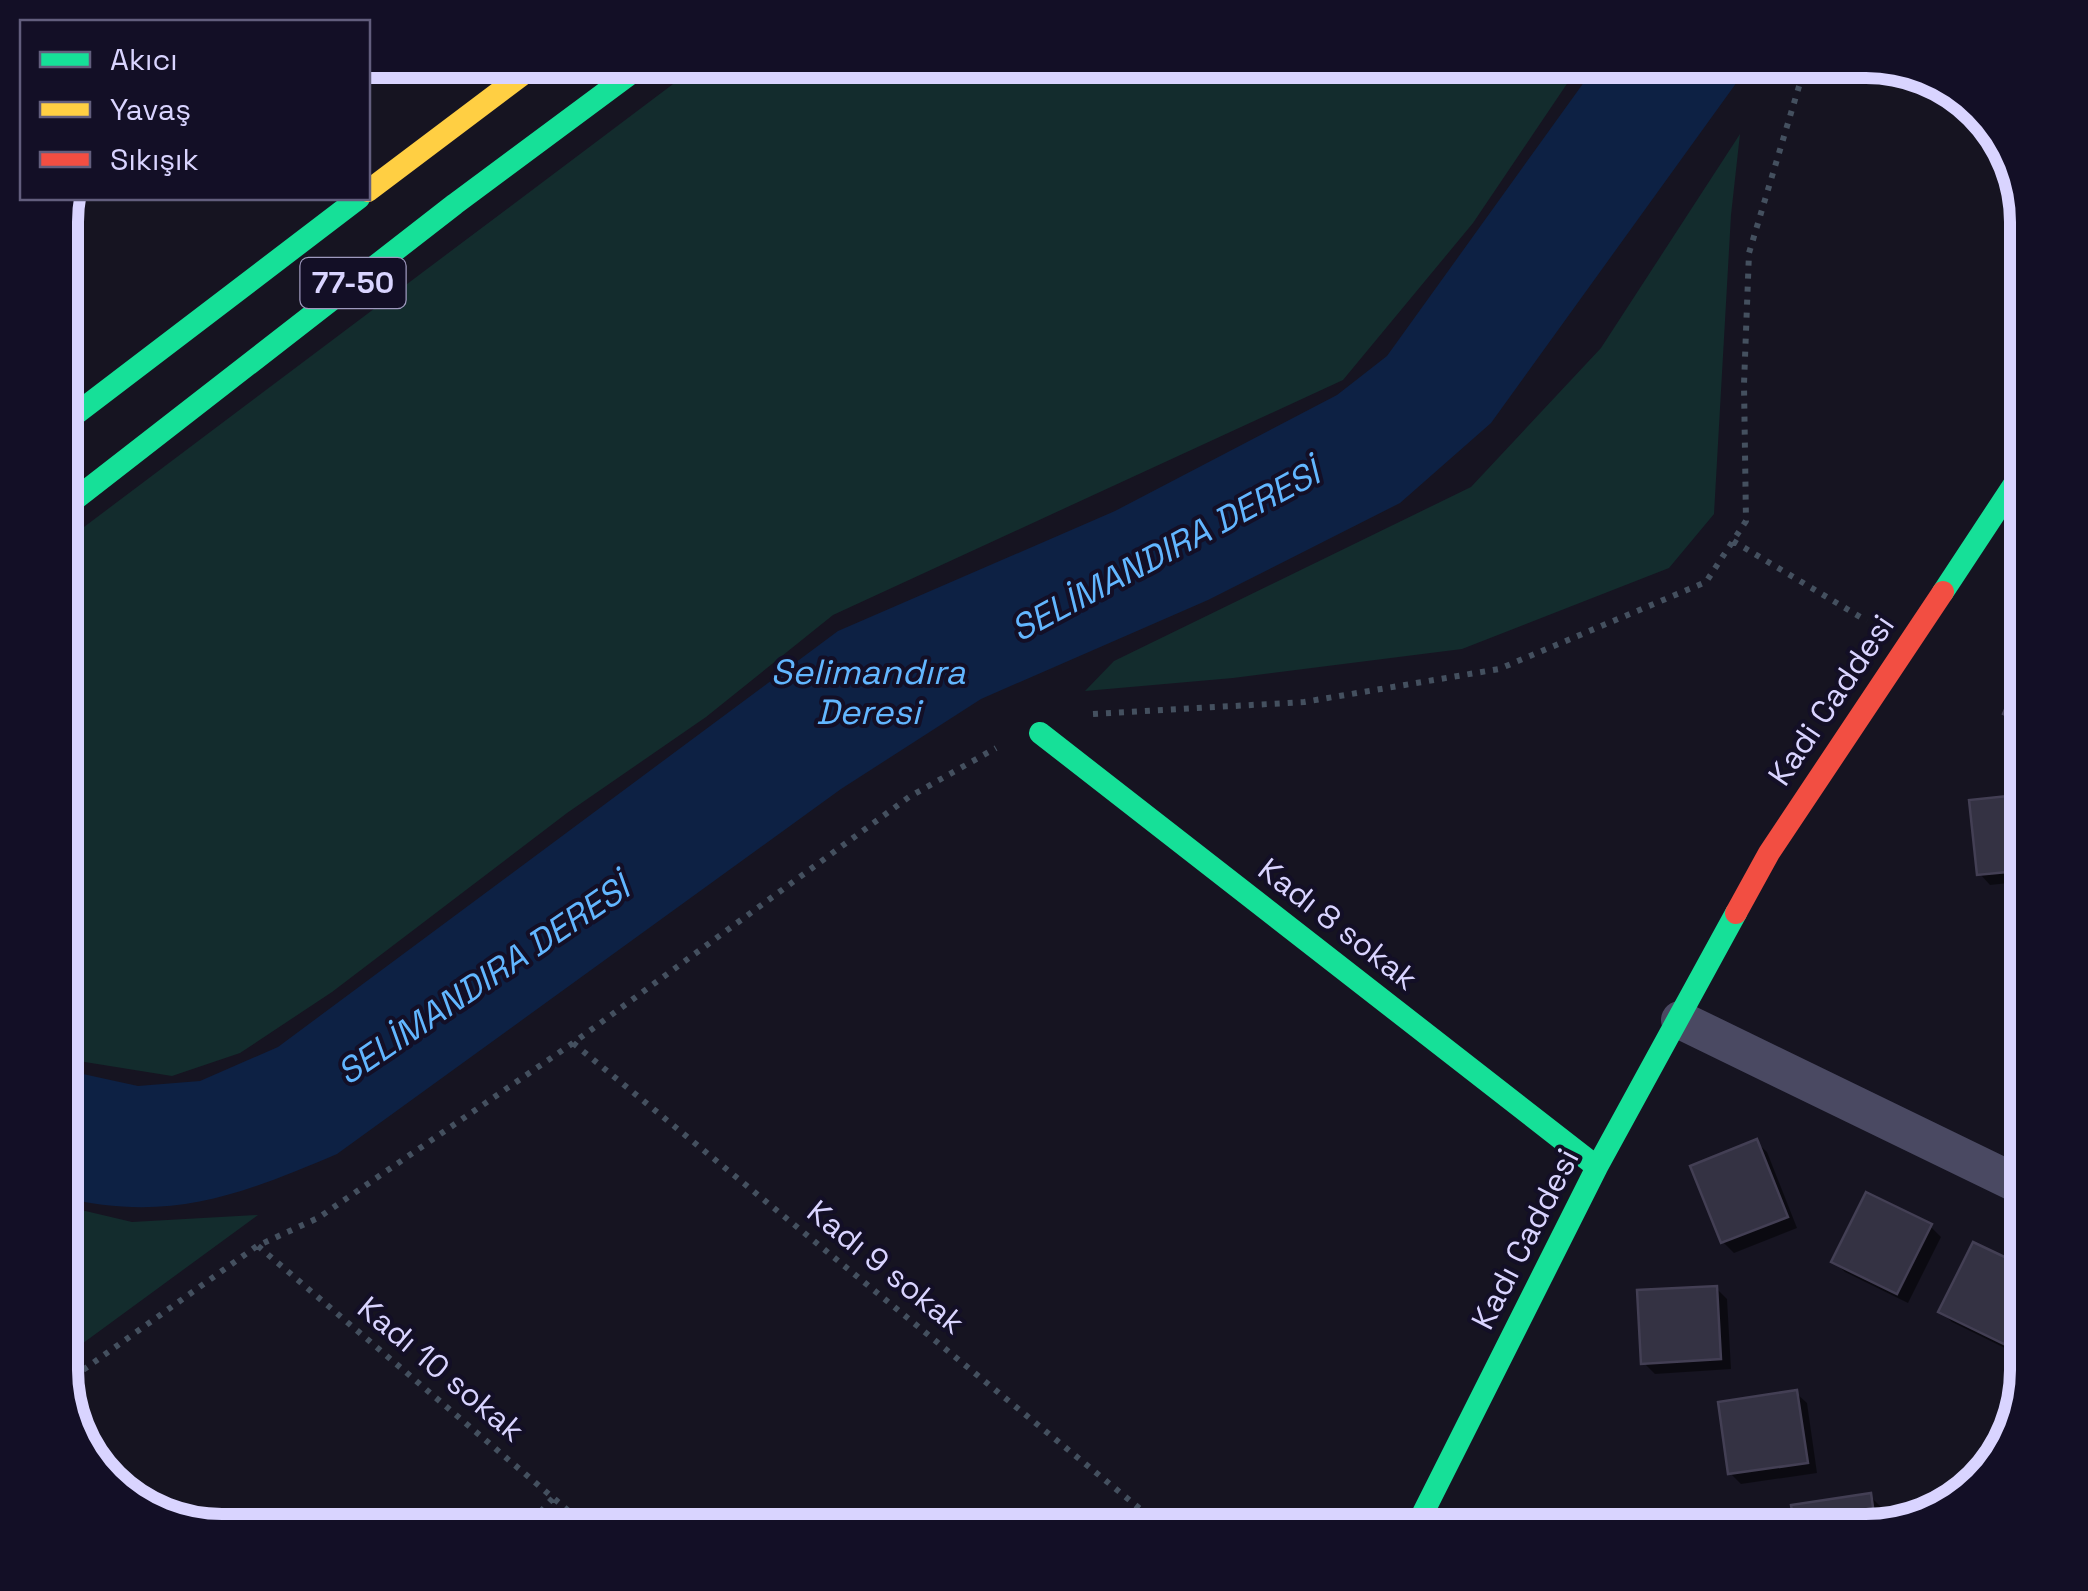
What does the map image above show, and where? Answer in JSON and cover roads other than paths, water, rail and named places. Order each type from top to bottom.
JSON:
[{"type":"street","points":[[370,189],[518,78]]},
{"type":"street","name":"77-50","points":[[78,496],[455,204],[625,78]]},
{"type":"street","name":"77-50","points":[[78,412],[357,200]]},
{"type":"street","name":"Kadi Caddesi","points":[[1698,980],[1768,854],[2010,490]]},
{"type":"street","name":"Kadı 8 sokak","points":[[1040,732],[1597,1167]]},
{"type":"street","name":"Kadı Caddesi","points":[[1423,1514],[1597,1167],[1680,1020],[1698,980]]},
{"type":"street","points":[[1680,1020],[2010,1180]]},
{"type":"water","name":"Selimandıra Deresi","points":[[1587,78],[1741,78],[1491,423],[1400,503],[1208,600],[981,699],[841,789],[337,1154],[267,1182],[202,1201],[135,1207],[78,1200],[78,1073],[138,1086],[200,1081],[278,1047],[838,631],[1115,511],[1337,395],[1387,356]]},
{"type":"water label","name":"SELİMANDIRA DERESİ","points":[[1165,551]]},
{"type":"water label","name":"SELİMANDIRA DERESİ","points":[[483,980]]}]
